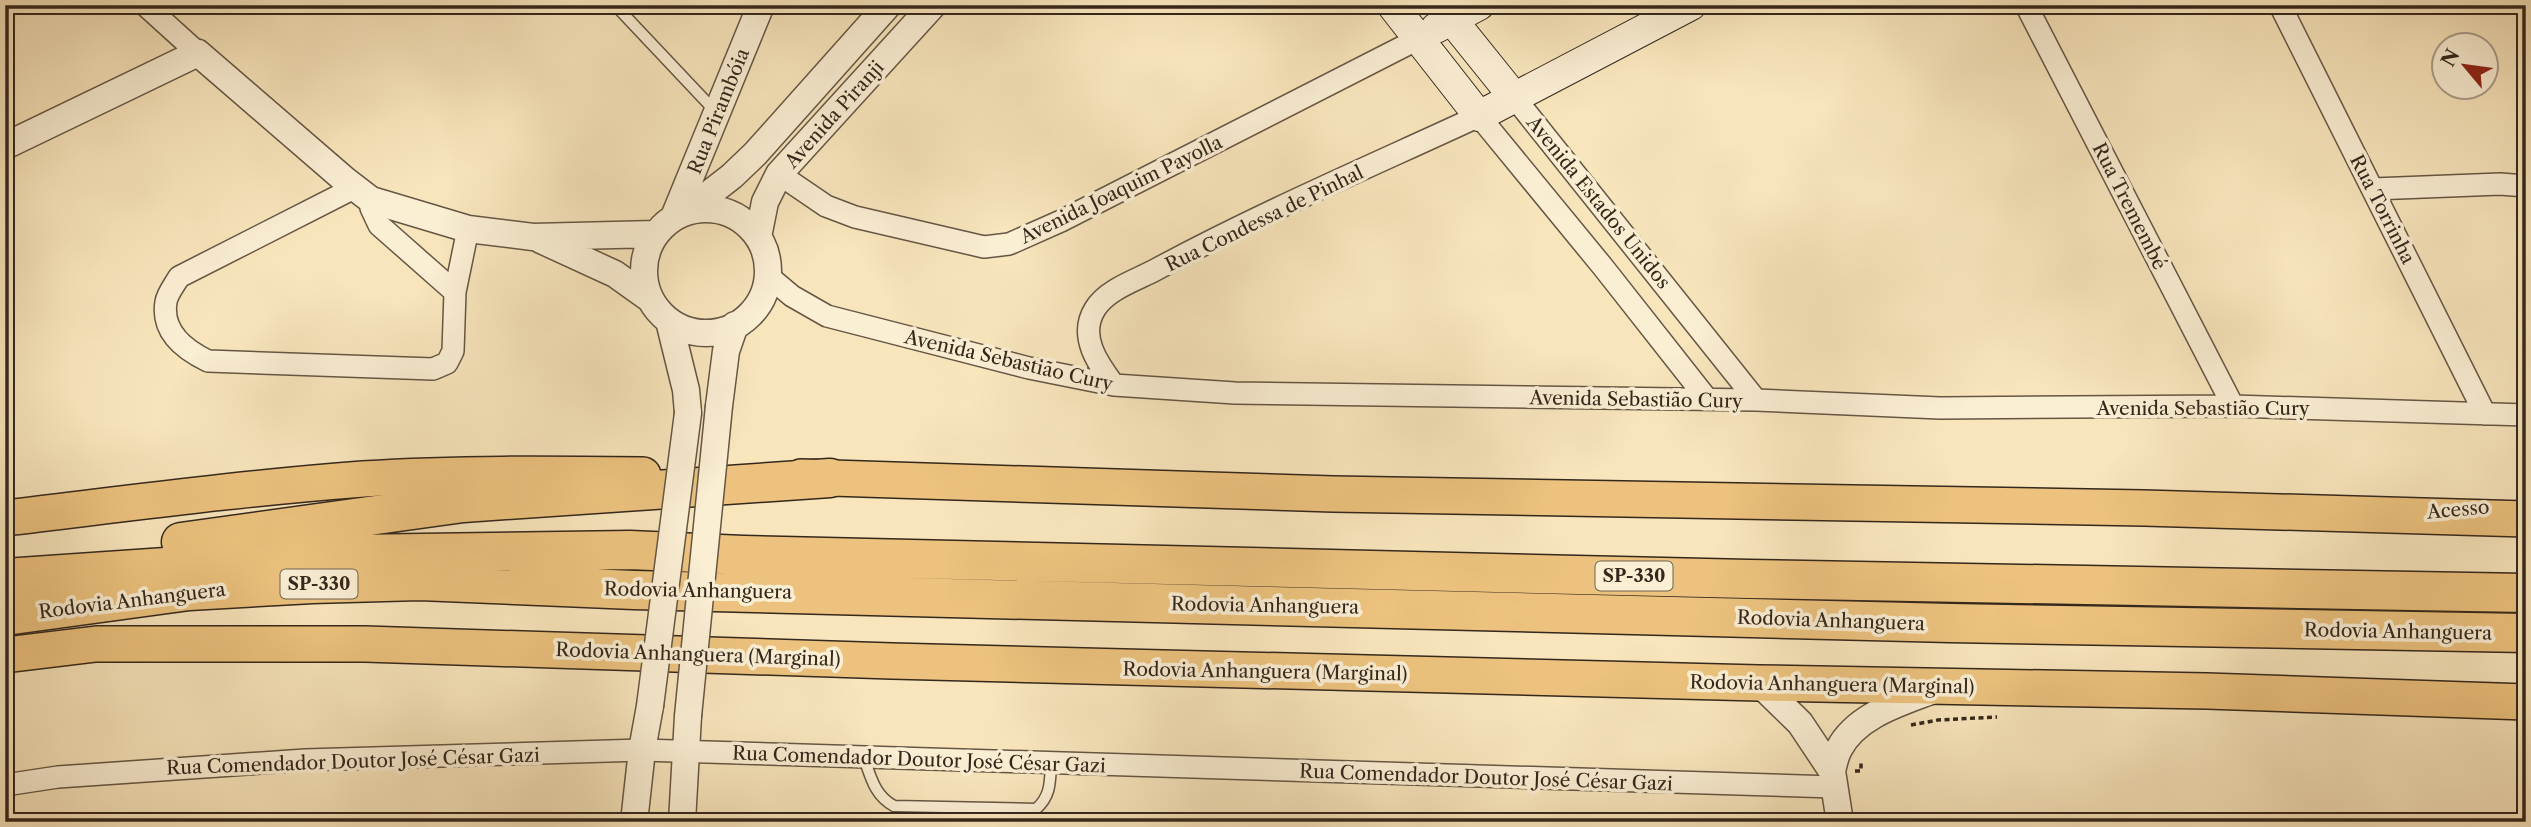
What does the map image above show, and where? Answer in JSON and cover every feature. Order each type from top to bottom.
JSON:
[{"type":"highway","points":[[5,518],[228,491],[364,479],[499,473],[830,478],[1333,494],[2130,508],[2526,519]]},
{"type":"highway","points":[[5,577],[111,552],[463,503],[830,478]]},
{"type":"highway","name":"Rodovia Anhanguera","points":[[5,577],[353,554],[630,550],[743,555],[1763,579],[2526,593]]},
{"type":"highway","name":"Rodovia Anhanguera","points":[[5,616],[188,591],[420,581],[634,590],[1950,623],[2526,633]]},
{"type":"highway","name":"Rodovia Anhanguera (Marginal)","points":[[5,654],[96,644],[365,644],[892,661],[1759,683],[2207,691],[2526,702]]},
{"type":"main road","name":"Avenida Estados Unidos","points":[[1392,5],[1479,116]]},
{"type":"main road","name":"Avenida Joaquim Payolla","points":[[1418,39],[1446,12],[1479,5]]},
{"type":"main road","name":"Rua Condessa de Pinhal","points":[[1479,116],[1691,5]]},
{"type":"main road","name":"Avenida Estados Unidos","points":[[1446,12],[1514,97]]},
{"type":"main road","name":"Acesso","points":[[2390,515],[2526,502]]},
{"type":"street","points":[[145,5],[363,193],[468,229],[533,237],[672,221],[707,208],[727,212],[745,222],[758,237],[766,256],[764,291],[758,305],[735,325],[719,331],[701,333],[684,329],[669,321],[650,299],[615,275],[533,237]]},
{"type":"street","name":"Rua Pirambóia","points":[[672,221],[761,5]]},
{"type":"street","name":"Avenida Piranji","points":[[672,221],[732,176],[755,154],[888,5]]},
{"type":"street","name":"Avenida Piranji","points":[[758,237],[765,202],[779,174],[933,5]]},
{"type":"street","name":"Rua Tremembé","points":[[2026,5],[2233,406]]},
{"type":"street","name":"Rua Torrinha","points":[[2280,5],[2485,414]]},
{"type":"street","name":"Avenida Joaquim Payolla","points":[[779,174],[826,206],[855,217],[984,247],[1009,244],[1061,221],[1418,39]]},
{"type":"street","points":[[5,146],[198,53]]},
{"type":"street","name":"Avenida Estados Unidos","points":[[1514,97],[1756,400]]},
{"type":"street","name":"Avenida Estados Unidos","points":[[1479,116],[1707,399]]},
{"type":"street","name":"Rua Condessa de Pinhal","points":[[1114,385],[1098,364],[1091,349],[1088,329],[1094,310],[1105,297],[1191,251],[1479,116]]},
{"type":"street","points":[[2373,189],[2500,184],[2526,186]]},
{"type":"street","points":[[363,193],[379,225],[455,292]]},
{"type":"street","points":[[363,193],[179,277],[166,300],[166,319],[175,338],[188,351],[208,361],[433,369],[447,363],[453,351],[455,292],[468,229]]},
{"type":"street","points":[[650,299],[645,283],[647,249],[672,221]]},
{"type":"street","name":"Avenida Sebastião Cury","points":[[767,275],[792,296],[827,316],[967,353],[1114,385],[1249,393],[1756,400],[1940,408],[2233,406],[2526,415]]},
{"type":"street","points":[[634,822],[688,413],[686,390],[669,321]]},
{"type":"street","points":[[682,822],[688,716],[719,406],[726,351],[735,325]]},
{"type":"street","points":[[1759,683],[1800,723],[1833,779]]},
{"type":"street","points":[[1840,822],[1833,779],[1838,750],[1849,734],[1867,719],[1896,704],[1944,687]]},
{"type":"street","name":"Rua Comendador Doutor José César Gazi","points":[[5,785],[100,773],[304,760],[642,750],[1051,763],[1833,779]]},
{"type":"lane","points":[[615,5],[717,113]]},
{"type":"lane","points":[[864,758],[876,791],[884,801],[894,806],[1036,809],[1045,802],[1049,792],[1051,763]]}]
